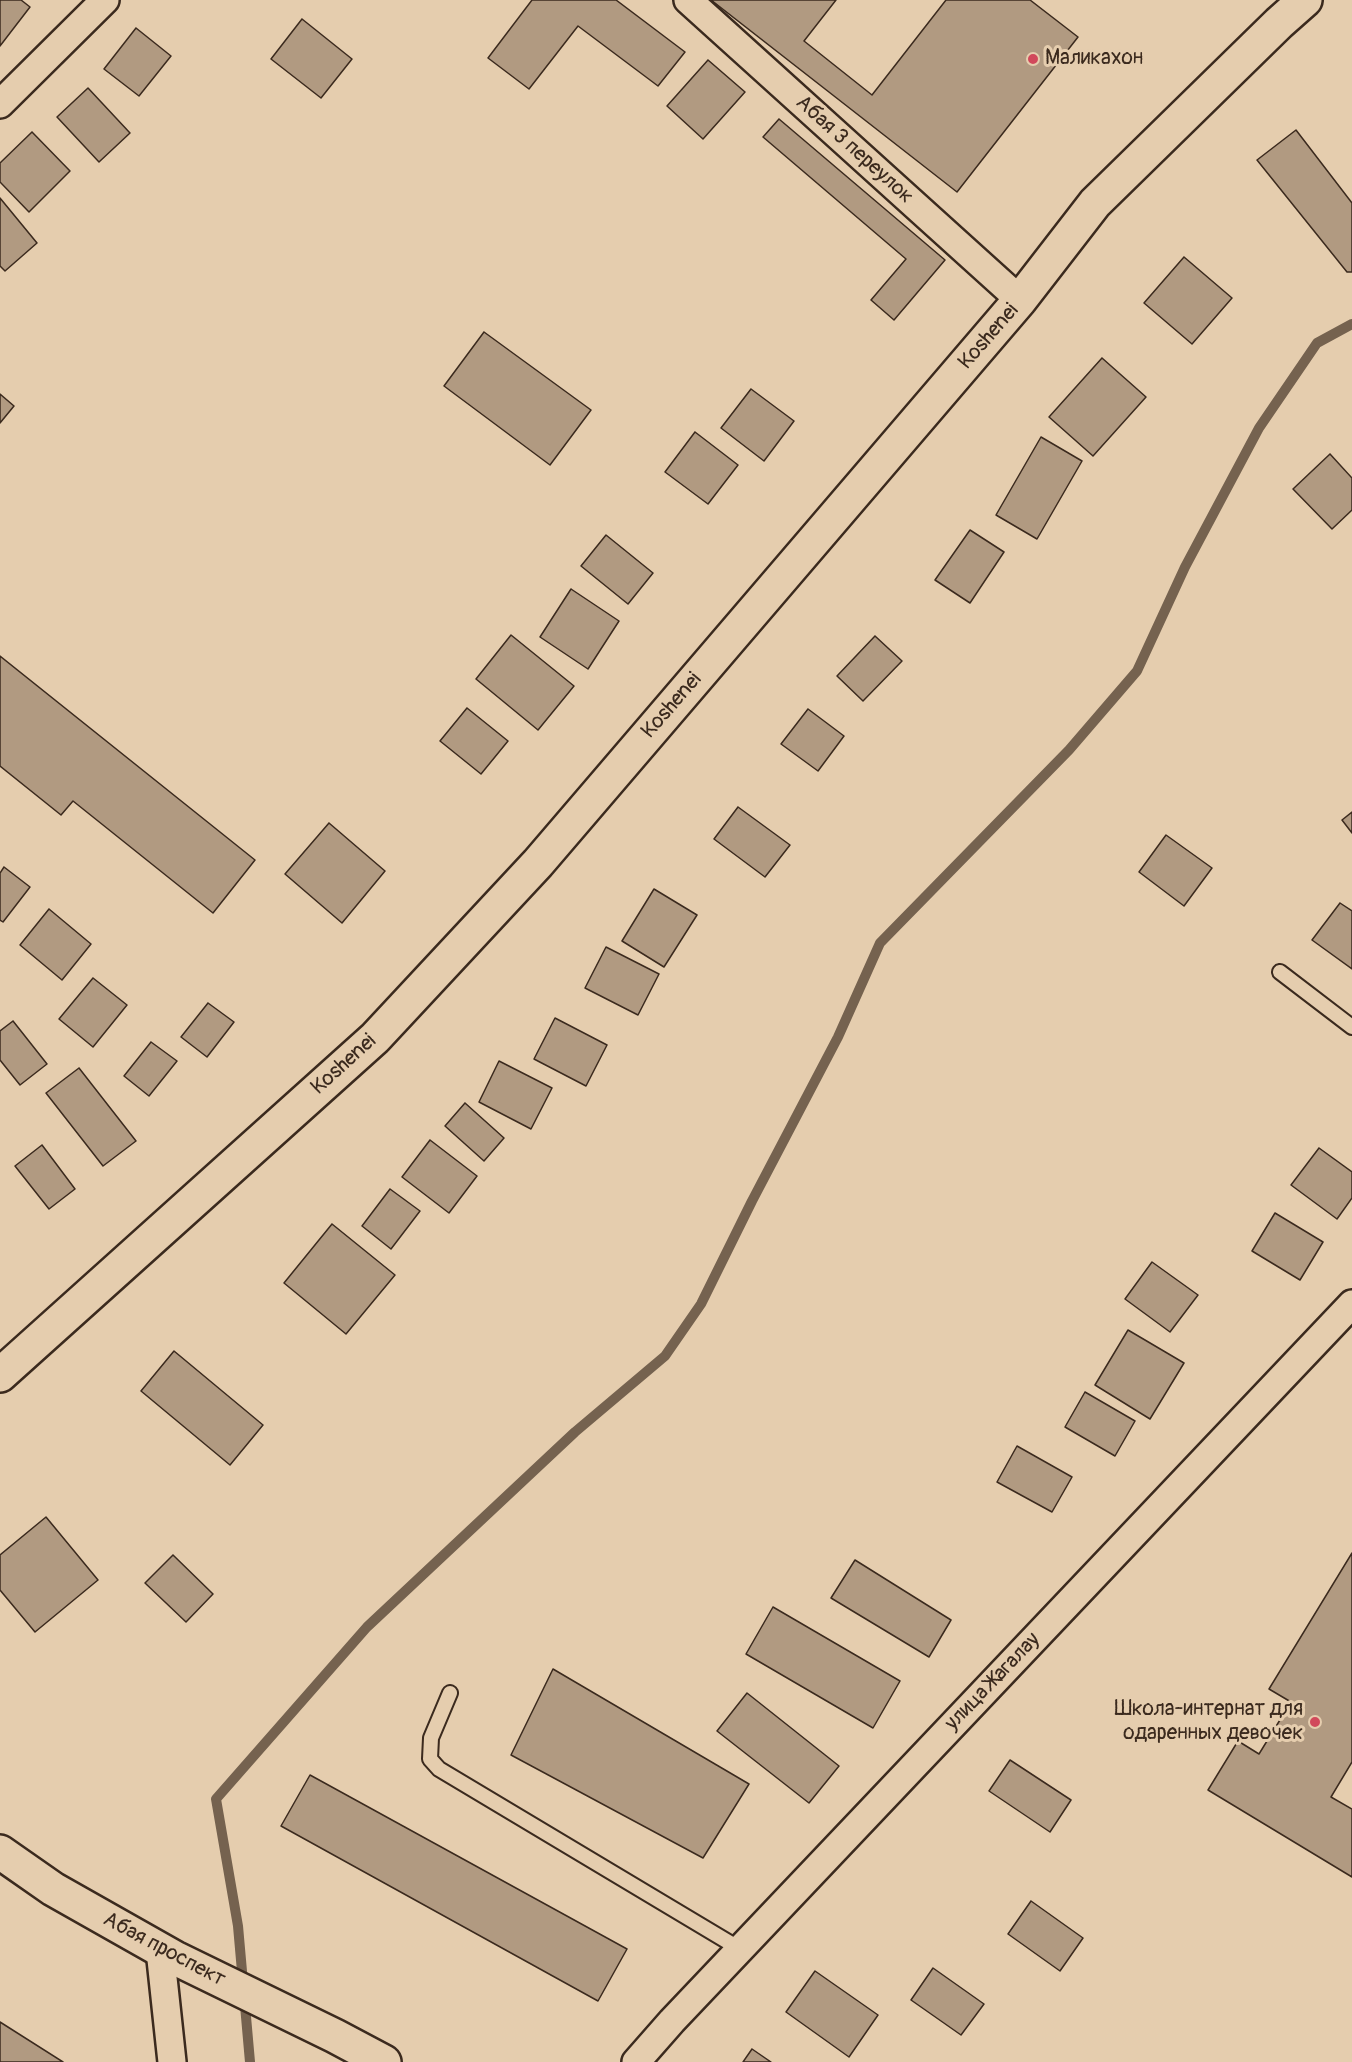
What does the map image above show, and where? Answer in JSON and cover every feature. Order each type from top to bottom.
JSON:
[{"type":"main road","name":"Koshenei","points":[[0,1375],[375,1038],[538,863],[1020,300],[1095,203],[1285,12],[1305,0]]},
{"type":"main road","name":"Абая проспект","points":[[0,1852],[53,1888],[168,1954],[384,2062]]},
{"type":"street","points":[[0,104],[105,0]]},
{"type":"street","name":"Абая 3 переулок","points":[[688,0],[1020,300]]},
{"type":"street","name":"улица Жагалау","points":[[636,2062],[740,1949],[1352,1304]]},
{"type":"street","points":[[168,1954],[172,2062]]},
{"type":"lane","points":[[1280,972],[1352,1027]]},
{"type":"lane","points":[[450,1693],[431,1738],[430,1760],[439,1769],[740,1949]]},
{"type":"building","points":[[0,0],[21,0],[30,7],[0,46]]},
{"type":"building","points":[[532,0],[616,0],[685,52],[658,86],[578,26],[529,89],[488,58]]},
{"type":"building","points":[[711,0],[836,0],[804,41],[872,95],[946,0],[1030,0],[1078,37],[957,192]]},
{"type":"building","points":[[302,19],[352,59],[321,98],[271,59]]},
{"type":"building","points":[[136,28],[171,56],[139,96],[104,69]]},
{"type":"building","points":[[708,60],[745,92],[703,139],[667,106]]},
{"type":"building","points":[[88,88],[130,133],[99,162],[57,117]]},
{"type":"building","points":[[779,119],[945,260],[894,320],[871,300],[906,259],[763,137]]},
{"type":"building","points":[[1296,130],[1352,203],[1352,272],[1347,272],[1257,160]]},
{"type":"building","points":[[32,132],[70,171],[29,212],[0,182],[0,163]]},
{"type":"building","points":[[0,198],[37,243],[5,271],[0,266]]},
{"type":"building","points":[[1184,257],[1232,298],[1192,344],[1144,303]]},
{"type":"building","points":[[484,332],[591,410],[550,465],[444,386]]},
{"type":"building","points":[[1102,358],[1146,397],[1093,456],[1049,417]]},
{"type":"building","points":[[751,389],[794,421],[764,461],[721,428]]},
{"type":"building","points":[[0,394],[14,406],[0,423]]},
{"type":"building","points":[[695,432],[738,465],[708,504],[665,472]]},
{"type":"building","points":[[1041,437],[1082,461],[1037,539],[996,515]]},
{"type":"building","points":[[1330,454],[1352,478],[1352,510],[1332,529],[1293,489]]},
{"type":"building","points":[[970,530],[1004,552],[970,603],[935,580]]},
{"type":"building","points":[[606,535],[653,573],[628,604],[581,566]]},
{"type":"building","points":[[571,589],[619,621],[588,669],[540,637]]},
{"type":"building","points":[[511,635],[574,686],[538,730],[476,679]]},
{"type":"building","points":[[875,636],[902,661],[863,701],[837,676]]},
{"type":"building","points":[[0,656],[255,860],[213,913],[73,801],[61,815],[0,766]]},
{"type":"building","points":[[467,708],[508,741],[481,774],[440,741]]},
{"type":"building","points":[[808,709],[844,736],[818,771],[781,744]]},
{"type":"building","points":[[738,807],[790,845],[765,877],[714,839]]},
{"type":"building","points":[[1352,812],[1352,833],[1342,820]]},
{"type":"building","points":[[329,823],[385,871],[342,923],[285,874]]},
{"type":"building","points":[[1166,835],[1212,868],[1184,906],[1139,872]]},
{"type":"building","points":[[4,867],[30,887],[3,922],[0,920],[0,873]]},
{"type":"building","points":[[654,889],[697,915],[664,967],[622,941]]},
{"type":"building","points":[[1340,903],[1352,911],[1352,969],[1312,940]]},
{"type":"building","points":[[49,909],[91,944],[62,980],[20,945]]},
{"type":"building","points":[[606,947],[659,974],[638,1015],[585,988]]},
{"type":"building","points":[[93,978],[127,1005],[93,1047],[59,1019]]},
{"type":"building","points":[[208,1003],[234,1022],[207,1057],[181,1037]]},
{"type":"building","points":[[555,1018],[607,1045],[586,1086],[534,1059]]},
{"type":"building","points":[[13,1021],[47,1064],[20,1085],[0,1060],[0,1031]]},
{"type":"building","points":[[151,1042],[177,1061],[149,1096],[124,1076]]},
{"type":"building","points":[[499,1061],[552,1088],[531,1129],[479,1102]]},
{"type":"building","points":[[79,1068],[136,1141],[103,1166],[46,1093]]},
{"type":"building","points":[[465,1103],[504,1138],[484,1161],[445,1126]]},
{"type":"building","points":[[430,1140],[477,1176],[449,1213],[402,1177]]},
{"type":"building","points":[[42,1145],[75,1189],[49,1209],[15,1166]]},
{"type":"building","points":[[1319,1148],[1352,1172],[1352,1198],[1337,1219],[1291,1185]]},
{"type":"building","points":[[390,1189],[420,1211],[391,1249],[362,1226]]},
{"type":"building","points":[[1275,1213],[1323,1242],[1300,1280],[1252,1251]]},
{"type":"building","points":[[332,1224],[395,1275],[346,1334],[284,1283]]},
{"type":"building","points":[[1152,1262],[1198,1295],[1170,1332],[1125,1299]]},
{"type":"building","points":[[1128,1330],[1184,1363],[1150,1419],[1095,1385]]},
{"type":"building","points":[[174,1351],[263,1425],[230,1465],[141,1391]]},
{"type":"building","points":[[1085,1392],[1135,1421],[1115,1456],[1065,1427]]},
{"type":"building","points":[[1017,1446],[1072,1477],[1052,1512],[997,1482]]},
{"type":"building","points":[[46,1517],[98,1580],[35,1632],[0,1590],[0,1555]]},
{"type":"building","name":"Школа-интернат для одаренных девочек","points":[[1352,1553],[1352,1762],[1331,1797],[1352,1809],[1352,1877],[1208,1790],[1238,1741],[1259,1754],[1291,1702],[1269,1689]]},
{"type":"building","points":[[173,1555],[213,1594],[186,1622],[145,1583]]},
{"type":"building","points":[[855,1560],[951,1620],[929,1657],[831,1598]]},
{"type":"building","points":[[773,1607],[900,1681],[873,1728],[746,1654]]},
{"type":"building","points":[[553,1669],[749,1784],[703,1858],[511,1755]]},
{"type":"building","points":[[747,1693],[839,1766],[809,1803],[717,1731]]},
{"type":"building","points":[[1010,1760],[1071,1800],[1050,1832],[989,1791]]},
{"type":"building","points":[[310,1775],[627,1949],[598,2001],[281,1826]]},
{"type":"building","points":[[1031,1901],[1083,1938],[1060,1971],[1008,1934]]},
{"type":"building","points":[[933,1968],[984,2004],[961,2035],[911,2000]]},
{"type":"building","points":[[815,1971],[878,2015],[849,2057],[786,2012]]},
{"type":"building","points":[[0,2022],[63,2062],[0,2062]]},
{"type":"building","points":[[752,2049],[771,2062],[743,2062]]},
{"type":"waterway","points":[[250,2062],[238,1926],[216,1799],[367,1627],[575,1432],[665,1356],[701,1304],[838,1037],[880,943],[1069,750],[1137,671],[1185,567],[1259,428],[1317,343],[1352,324]]},
{"type":"place","name":"Маликахон","points":[[1033,59]]},
{"type":"place","name":"Школа-интернат для одаренных девочек","points":[[1315,1722]]}]
